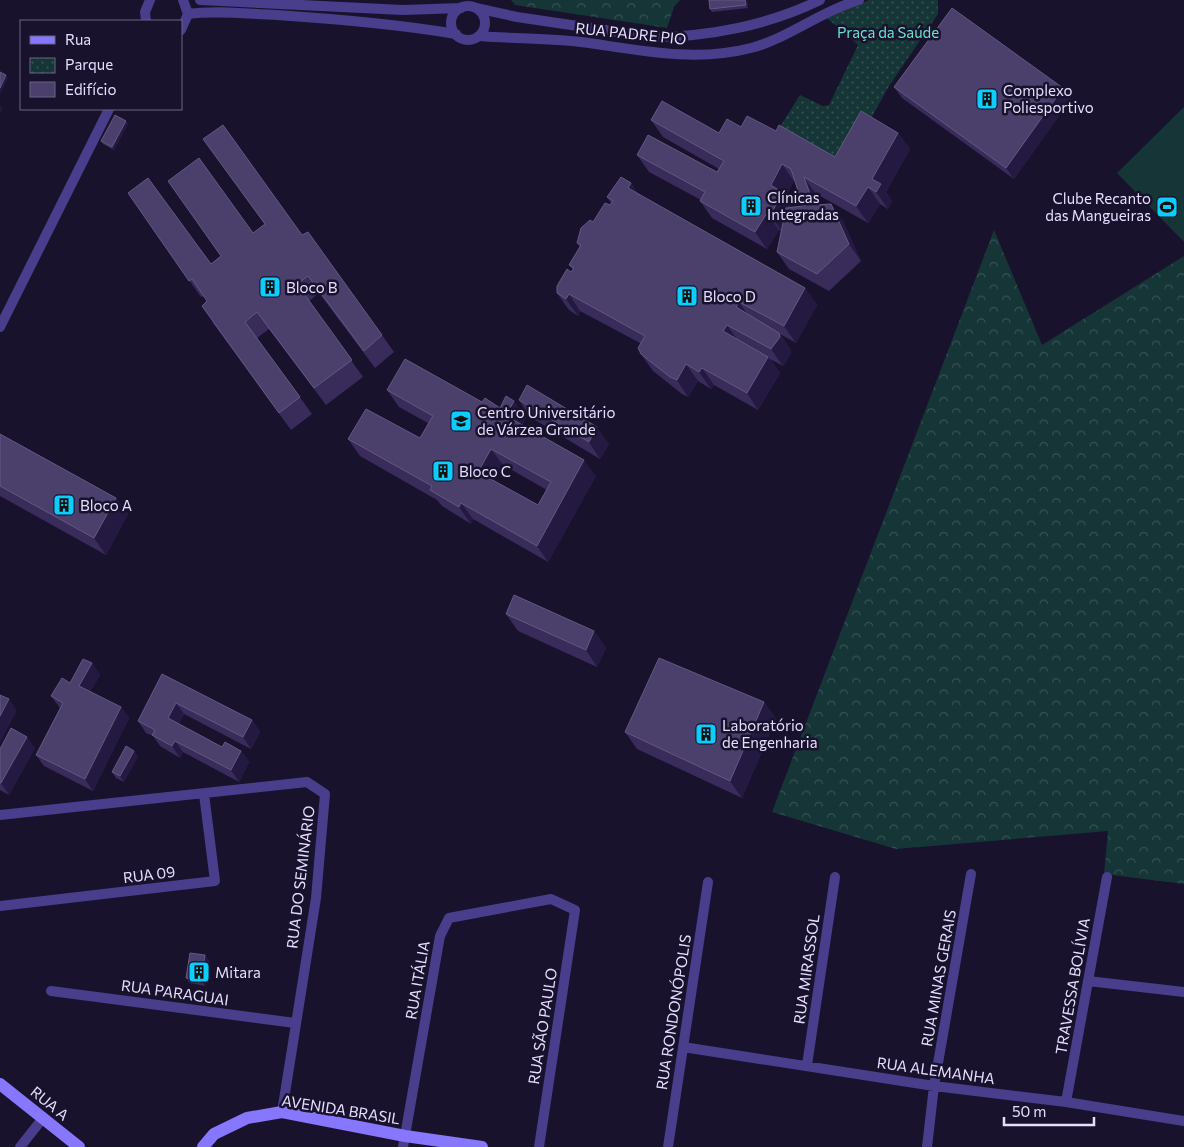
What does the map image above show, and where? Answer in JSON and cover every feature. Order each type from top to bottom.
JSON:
[{"type":"street","points":[[145,20],[145,12],[150,0]]},
{"type":"street","points":[[182,28],[188,14],[183,0]]},
{"type":"street","points":[[188,14],[234,13],[332,19],[456,34],[468,40],[479,36],[485,26],[484,16],[476,8],[403,10],[200,0]]},
{"type":"street","name":"RUA PADRE PIO","points":[[476,8],[517,17],[652,37],[674,37],[712,33],[760,22],[800,9],[820,0]]},
{"type":"street","name":"RUA PADRE PIO","points":[[479,36],[589,43],[660,54],[722,53],[752,48],[779,38],[859,0]]},
{"type":"street","points":[[456,34],[452,20],[453,15],[461,8]]},
{"type":"street","points":[[0,327],[108,110]]},
{"type":"street","name":"RUA DO SEMINÁRIO","points":[[0,815],[307,782],[325,794],[316,898],[282,1112]]},
{"type":"street","name":"RUA 09","points":[[0,906],[215,881],[204,794]]},
{"type":"street","name":"RUA MINAS GERAIS","points":[[927,1147],[934,1086],[971,874]]},
{"type":"street","name":"TRAVESSA BOLÍVIA","points":[[1066,1102],[1106,876]]},
{"type":"street","name":"RUA MIRASSOL","points":[[807,1065],[835,877]]},
{"type":"street","name":"RUA RONDONÓPOLIS","points":[[668,1147],[708,882]]},
{"type":"street","name":"RUA ITÁLIA","points":[[404,1142],[440,936],[449,918],[551,899],[575,910]]},
{"type":"street","name":"RUA SÃO PAULO","points":[[539,1147],[575,910]]},
{"type":"street","points":[[1088,982],[1184,992]]},
{"type":"street","name":"RUA PARAGUAI","points":[[51,991],[295,1023]]},
{"type":"street","name":"RUA ALEMANHA","points":[[683,1047],[934,1086],[1066,1102],[1184,1121]]},
{"type":"street","name":"RUA A","points":[[0,1084],[79,1147]]},
{"type":"street","name":"AVENIDA BRASIL","points":[[203,1147],[214,1134],[248,1118],[282,1112],[404,1142],[482,1147]]},
{"type":"street","points":[[20,1147],[43,1118]]},
{"type":"green space","points":[[511,0],[680,0],[674,7],[667,28],[515,5]]},
{"type":"green space","name":"Praça da Saúde","points":[[869,0],[938,0],[938,14],[889,86],[844,167],[778,130],[800,95],[823,106],[829,105],[858,45],[827,18]]},
{"type":"green space","name":"Clube Recanto das Mangueiras","points":[[1184,107],[1184,242],[1117,173]]},
{"type":"green space","points":[[994,230],[1042,345],[1184,256],[1184,884],[1104,874],[1108,831],[896,849],[772,812]]},
{"type":"building","points":[[709,0],[745,0],[746,5],[710,9]]},
{"type":"building","name":"Complexo Poliesportivo","points":[[952,8],[1063,88],[1006,168],[894,87]]},
{"type":"building","points":[[0,72],[6,75],[0,88]]},
{"type":"building","name":"Clínicas Integradas","points":[[662,101],[719,133],[727,119],[741,127],[747,116],[776,131],[779,125],[835,157],[861,111],[898,133],[872,179],[881,184],[876,192],[868,187],[856,206],[804,177],[814,205],[831,204],[849,244],[817,274],[777,252],[786,208],[803,206],[791,169],[782,164],[771,185],[783,193],[770,215],[767,213],[755,232],[700,201],[705,192],[637,155],[648,135],[717,172],[724,161],[651,120]]},
{"type":"building","points":[[115,115],[126,121],[112,147],[101,141]]},
{"type":"building","name":"Bloco B","points":[[223,125],[302,235],[308,232],[382,335],[364,351],[308,276],[297,284],[352,360],[314,388],[257,312],[245,322],[300,397],[279,413],[202,306],[207,301],[192,279],[189,281],[128,193],[148,178],[211,264],[221,256],[168,181],[199,158],[253,233],[265,224],[203,139]]},
{"type":"building","name":"Bloco D","points":[[621,177],[631,183],[628,188],[805,288],[784,326],[739,302],[736,307],[779,333],[780,337],[771,349],[727,325],[723,331],[768,357],[747,393],[702,368],[699,372],[686,364],[677,380],[670,377],[641,354],[638,348],[645,336],[569,294],[566,299],[557,293],[557,286],[567,269],[571,272],[574,268],[569,265],[581,245],[577,243],[581,228],[590,220],[593,222],[605,203],[610,205],[613,201],[607,197]]},
{"type":"building","name":"Bloco C","points":[[405,359],[482,402],[485,398],[500,408],[506,396],[514,401],[508,412],[512,415],[510,418],[584,460],[537,546],[461,503],[459,507],[430,490],[432,486],[348,439],[366,409],[420,438],[433,416],[387,390]],"holes":[[[491,449],[551,482],[538,505],[478,472]]]},
{"type":"building","points":[[527,385],[597,427],[589,442],[519,400]]},
{"type":"building","name":"Bloco A","points":[[0,434],[116,498],[94,538],[0,486]]},
{"type":"building","points":[[514,595],[594,631],[586,650],[506,614]]},
{"type":"building","name":"Laboratório de Engenharia","points":[[659,658],[764,702],[730,781],[625,732]]},
{"type":"building","points":[[83,659],[92,663],[79,686],[121,707],[85,779],[36,755],[63,703],[51,696],[62,678],[70,683]]},
{"type":"building","points":[[162,674],[252,720],[243,737],[176,703],[168,718],[222,747],[225,742],[241,751],[231,770],[175,741],[172,746],[152,735],[155,730],[138,721]]},
{"type":"building","points":[[0,695],[9,699],[0,716]]},
{"type":"building","points":[[11,728],[27,737],[0,783],[0,749]]},
{"type":"building","points":[[126,746],[134,751],[120,776],[112,772]]},
{"type":"building","points":[[190,953],[205,955],[201,980],[186,978]]},
{"type":"place","name":"Complexo Poliesportivo","points":[[987,99]]},
{"type":"place","name":"Clínicas Integradas","points":[[751,206]]},
{"type":"place","name":"Clube Recanto das Mangueiras","points":[[1167,207]]},
{"type":"place","name":"Bloco B","points":[[270,287]]},
{"type":"place","name":"Bloco D","points":[[687,296]]},
{"type":"place","name":"Centro Universitário de Várzea Grande","points":[[461,421]]},
{"type":"place","name":"Bloco C","points":[[443,471]]},
{"type":"place","name":"Bloco A","points":[[64,505]]},
{"type":"place","name":"Laboratório de Engenharia","points":[[706,734]]},
{"type":"place","name":"Mitara","points":[[199,972]]}]
